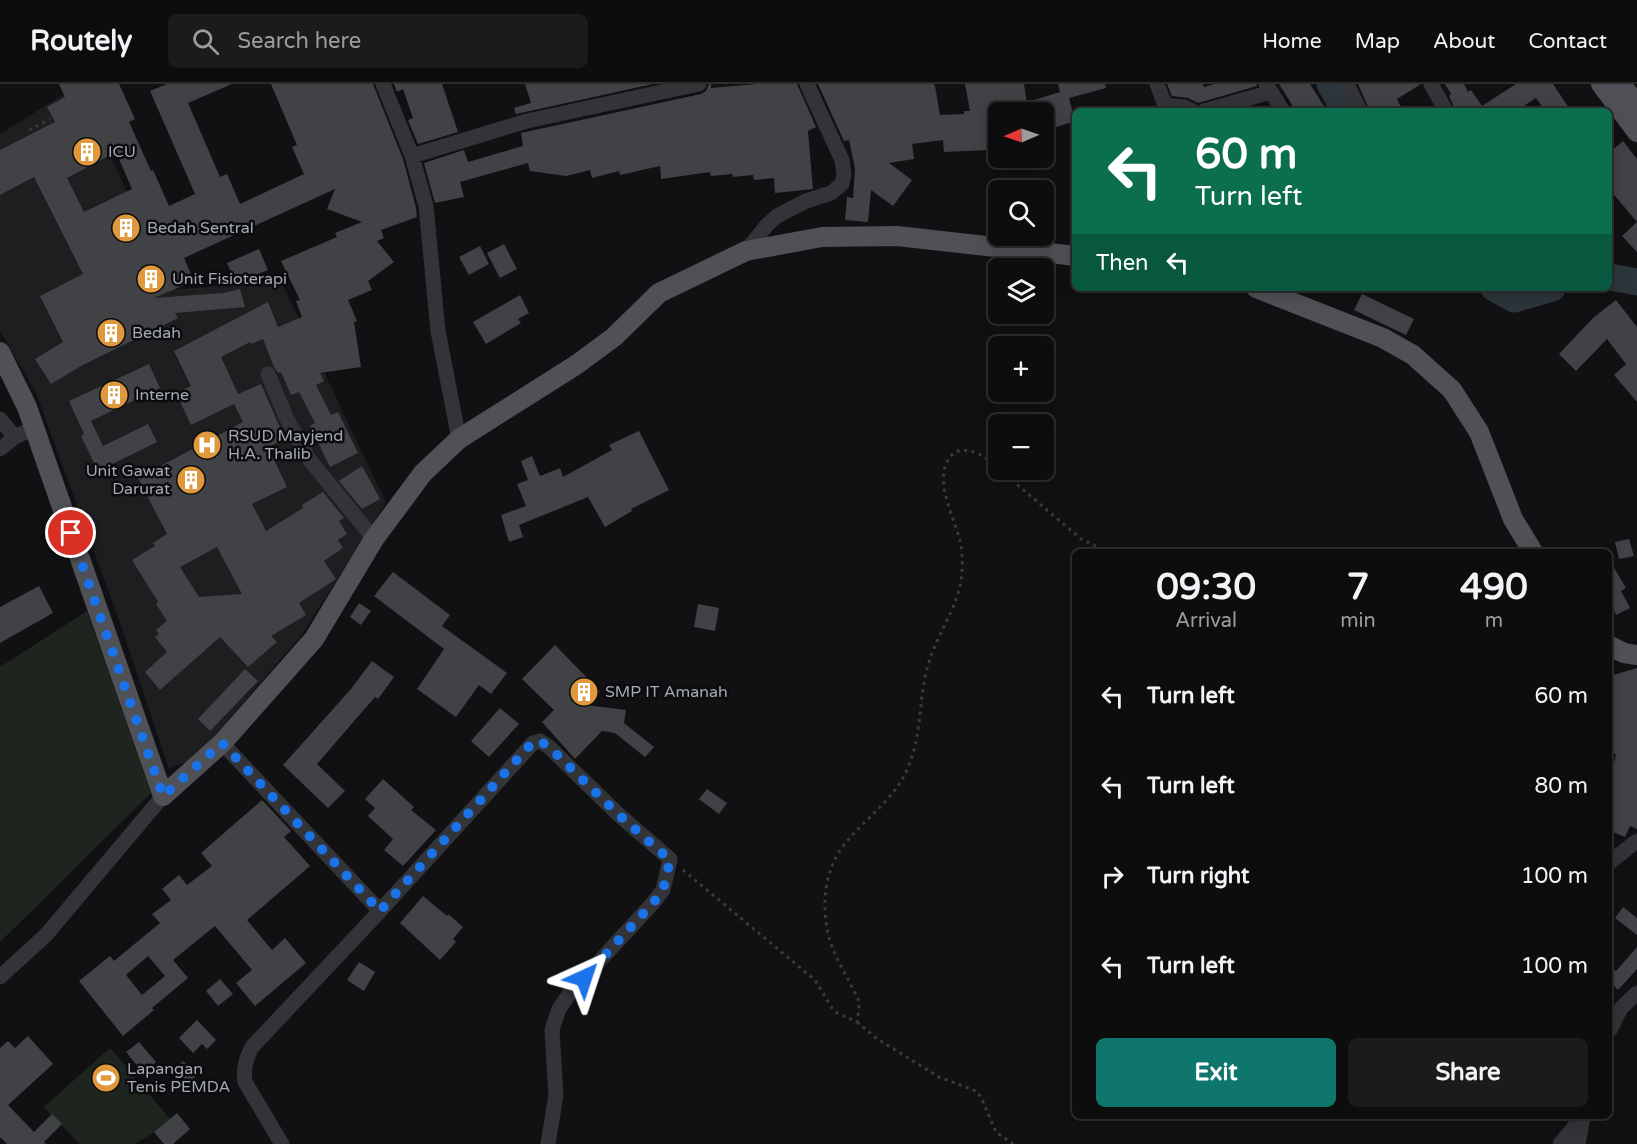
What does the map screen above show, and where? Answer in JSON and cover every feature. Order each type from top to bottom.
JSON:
[{"type":"main road","points":[[1601,84],[1637,132]]},
{"type":"main road","points":[[1621,84],[1637,105]]},
{"type":"main road","points":[[0,352],[27,407],[163,796],[222,743],[314,639],[374,539],[423,473],[459,439],[576,365],[614,337],[659,293],[746,251],[822,237],[897,236],[1072,256]]},
{"type":"main road","points":[[1264,291],[1383,338],[1413,356],[1452,390],[1479,432],[1513,519],[1531,549]]},
{"type":"main road","points":[[1612,647],[1624,653],[1637,655]]},
{"type":"street","points":[[383,84],[412,156],[426,206],[438,332],[459,439]]},
{"type":"street","points":[[412,156],[527,121],[699,84]]},
{"type":"street","points":[[746,251],[777,216],[806,201],[831,193],[842,184],[844,174],[842,160],[807,84]]},
{"type":"street","points":[[1157,84],[1165,105],[1187,108]]},
{"type":"street","points":[[1347,84],[1359,108]]},
{"type":"street","points":[[1431,84],[1444,108]]},
{"type":"street","points":[[1212,108],[1268,88],[1281,108]]},
{"type":"street","points":[[268,374],[286,417],[309,459],[374,539]]},
{"type":"street","points":[[0,419],[15,437]]},
{"type":"street","points":[[0,449],[15,437],[34,428]]},
{"type":"street","points":[[282,1144],[244,1082],[243,1073],[252,1047],[380,911],[533,742],[540,741],[670,860],[663,890],[570,993],[559,1009],[552,1030],[556,1095],[548,1144]]},
{"type":"street","points":[[222,743],[380,911]]},
{"type":"street","points":[[0,977],[46,935],[163,796]]},
{"type":"street","points":[[1612,860],[1637,841]]},
{"type":"street","points":[[1612,1026],[1621,1008],[1637,993]]},
{"type":"street","points":[[1560,1144],[1581,1119]]},
{"type":"street","points":[[1578,1144],[1582,1119]]},
{"type":"path","points":[[28,130],[50,119]]},
{"type":"path","points":[[856,1022],[859,1001],[832,946],[826,923],[825,902],[831,868],[838,853],[848,840],[892,794],[913,755],[919,732],[924,680],[959,588],[962,568],[960,542],[944,479],[946,462],[955,452],[969,450],[988,459]]},
{"type":"path","points":[[1012,480],[1082,539],[1102,549]]},
{"type":"path","points":[[670,860],[816,980],[837,1013],[856,1022],[876,1038],[939,1077],[976,1091],[981,1097],[996,1132],[1013,1144]]},
{"type":"shaded area","name":"RSUD Mayjend H.A. Thalib","points":[[79,85],[171,290],[281,281],[386,503],[301,636],[195,758],[169,769],[119,620],[36,393],[0,331],[0,134]]},
{"type":"shaded area","points":[[87,611],[151,793],[0,942],[0,667]]},
{"type":"shaded area","name":"Lapangan Tenis PEMDA","points":[[110,1048],[170,1119],[135,1144],[80,1144],[44,1107]]},
{"type":"building","points":[[59,84],[119,84],[135,119],[129,122],[169,206],[195,194],[150,91],[167,84],[232,84],[188,103],[220,177],[227,174],[240,204],[304,174],[292,147],[297,145],[271,84],[373,84],[403,159],[416,208],[417,217],[381,230],[384,238],[377,241],[394,262],[368,281],[372,290],[348,300],[357,321],[354,322],[361,367],[320,373],[324,381],[316,385],[331,415],[338,412],[358,453],[330,467],[310,426],[315,423],[299,392],[291,395],[281,372],[278,373],[274,367],[263,339],[251,344],[250,342],[221,357],[238,394],[261,384],[285,439],[268,447],[287,487],[252,504],[266,531],[303,508],[302,505],[323,492],[344,518],[339,521],[347,534],[338,540],[343,548],[324,561],[336,579],[299,603],[306,615],[271,636],[277,642],[248,667],[220,637],[160,690],[145,672],[167,652],[155,637],[159,634],[156,630],[167,621],[132,560],[155,546],[153,543],[167,534],[138,478],[243,422],[234,404],[191,425],[176,393],[191,386],[174,351],[268,302],[278,327],[302,317],[296,301],[300,300],[281,261],[337,237],[335,233],[362,222],[327,209],[335,189],[184,258],[194,281],[154,298],[223,293],[240,289],[245,307],[175,313],[178,318],[81,366],[51,384],[35,359],[63,342],[40,296],[83,274],[34,177],[0,195],[0,150],[55,122],[47,107],[65,97]],"holes":[[[116,152],[132,189],[84,212],[67,178]],[[217,547],[242,594],[199,597],[180,567]]]},
{"type":"building","points":[[394,84],[442,84],[458,132],[418,144],[408,120],[413,118],[403,89],[397,92]]},
{"type":"building","points":[[525,84],[653,84],[516,114],[514,108],[531,103]]},
{"type":"building","points":[[709,84],[711,88],[757,84],[797,84],[816,127],[808,131],[813,189],[775,193],[774,178],[754,180],[753,175],[733,177],[732,174],[711,176],[710,172],[661,179],[660,166],[620,175],[619,171],[592,178],[590,170],[566,176],[530,171],[528,163],[460,182],[464,197],[435,203],[424,163],[464,150],[468,162],[523,146],[521,133],[701,94],[706,91]]},
{"type":"building","points":[[818,84],[933,84],[940,115],[964,114],[964,111],[970,111],[965,84],[1024,84],[1027,102],[988,102],[988,150],[944,152],[943,140],[912,144],[914,159],[889,163],[912,180],[893,206],[871,190],[868,222],[845,220],[847,197],[853,198],[855,169],[849,140],[844,141]]},
{"type":"building","points":[[1058,84],[1105,84],[1106,88],[1069,98],[1072,122],[1054,128],[1054,102],[1035,102],[1034,100],[1060,92]]},
{"type":"building","points":[[1167,84],[1203,84],[1204,87],[1215,84],[1256,84],[1257,86],[1198,103],[1188,98],[1172,96]]},
{"type":"building","points":[[1279,84],[1310,84],[1325,108],[1294,108]]},
{"type":"building","points":[[1358,84],[1421,84],[1397,99],[1402,108],[1369,108]]},
{"type":"building","points":[[1445,84],[1464,84],[1468,92],[1471,90],[1482,106],[1516,84],[1553,84],[1569,108],[1543,108],[1536,98],[1521,108],[1455,108],[1449,96],[1451,94]]},
{"type":"building","points":[[1623,141],[1637,159],[1637,222],[1612,192],[1612,150]]},
{"type":"building","points":[[1637,222],[1637,252],[1622,236]]},
{"type":"building","points":[[504,244],[517,269],[500,278],[487,253]]},
{"type":"building","points":[[480,246],[489,264],[469,275],[459,257]]},
{"type":"building","points":[[259,249],[268,270],[236,283],[227,263]]},
{"type":"building","points":[[1362,294],[1414,319],[1406,335],[1354,310]]},
{"type":"building","points":[[520,295],[529,313],[518,319],[521,323],[486,344],[473,322]]},
{"type":"building","points":[[1616,300],[1637,327],[1637,402],[1614,375],[1626,364],[1607,339],[1576,371],[1559,354],[1593,318]]},
{"type":"building","points":[[149,364],[160,388],[91,421],[103,446],[148,424],[157,442],[98,471],[81,436],[84,434],[69,401]]},
{"type":"building","points":[[639,431],[669,490],[631,509],[632,511],[605,527],[588,497],[519,525],[523,537],[509,542],[501,515],[526,506],[517,484],[528,480],[521,461],[532,456],[540,476],[560,468],[563,477],[612,450],[609,445]]},
{"type":"building","points":[[362,466],[380,499],[362,509],[339,481]]},
{"type":"building","points":[[1629,539],[1634,556],[1619,559],[1615,542]]},
{"type":"building","points":[[1612,564],[1626,588],[1621,591],[1630,608],[1616,615],[1612,606]]},
{"type":"building","points":[[393,572],[450,615],[442,626],[507,673],[491,694],[479,685],[456,717],[417,689],[444,649],[374,596]]},
{"type":"building","points":[[39,586],[53,613],[0,643],[0,607]]},
{"type":"building","points":[[359,603],[371,611],[361,625],[350,617]]},
{"type":"building","points":[[698,604],[719,608],[715,631],[694,627]]},
{"type":"building","points":[[555,645],[600,691],[586,705],[626,710],[624,723],[654,747],[645,757],[615,733],[602,731],[575,759],[542,722],[554,710],[522,679]]},
{"type":"building","points":[[372,661],[394,677],[378,699],[375,697],[317,764],[345,791],[328,808],[283,765],[351,689]]},
{"type":"building","points":[[1637,668],[1637,829],[1630,826],[1625,837],[1612,832],[1612,773],[1616,754],[1612,753],[1612,675]]},
{"type":"building","points":[[245,669],[258,681],[210,731],[198,719]]},
{"type":"building","points":[[500,708],[519,724],[489,757],[471,741]]},
{"type":"building","points":[[383,779],[414,807],[411,810],[436,830],[403,866],[384,850],[393,839],[368,816],[375,808],[365,799]]},
{"type":"building","points":[[707,789],[727,803],[719,814],[699,799]]},
{"type":"building","points":[[262,800],[291,831],[284,837],[310,866],[247,920],[272,950],[285,938],[306,963],[255,1006],[236,983],[252,970],[215,926],[173,960],[188,978],[123,1036],[79,981],[110,956],[114,961],[160,923],[152,914],[171,900],[162,889],[179,875],[187,885],[212,866],[201,853]],"holes":[[[148,956],[165,976],[142,995],[126,975]]]},
{"type":"building","points":[[423,896],[463,927],[453,939],[456,942],[440,960],[400,923]]},
{"type":"building","points":[[1623,907],[1637,918],[1637,935],[1615,918]]},
{"type":"building","points":[[1637,947],[1637,969],[1618,990],[1612,984],[1612,967],[1616,971]]},
{"type":"building","points":[[359,962],[375,972],[364,991],[347,980]]},
{"type":"building","points":[[220,979],[233,994],[218,1006],[206,991]]},
{"type":"building","points":[[197,1020],[216,1040],[207,1049],[202,1044],[193,1053],[179,1038]]},
{"type":"building","points":[[28,1036],[53,1064],[8,1105],[34,1132],[52,1114],[62,1124],[44,1142],[46,1144],[7,1144],[0,1137],[0,1048],[8,1041],[15,1048]]},
{"type":"building","points":[[139,1042],[156,1062],[143,1073],[126,1052]]},
{"type":"building","points":[[183,1061],[197,1075],[187,1085],[173,1070]]},
{"type":"building","points":[[177,1113],[190,1129],[173,1144],[164,1144],[154,1132]]},
{"type":"waterway","points":[[1330,84],[1343,108]]},
{"type":"waterway","points":[[1612,277],[1637,282]]},
{"type":"waterway","points":[[1499,291],[1514,299],[1542,291]]},
{"type":"place","name":"ICU","points":[[87,152]]},
{"type":"place","name":"Bedah Sentral","points":[[126,228]]},
{"type":"place","name":"Unit Fisioterapi","points":[[151,279]]},
{"type":"place","name":"Bedah","points":[[111,333]]},
{"type":"place","name":"Interne","points":[[114,395]]},
{"type":"place","name":"RSUD Mayjend H.A. Thalib","points":[[207,445]]},
{"type":"place","name":"Unit Gawat Darurat","points":[[191,480]]},
{"type":"place","name":"SMP IT Amanah","points":[[584,692]]},
{"type":"place","name":"Lapangan Tenis PEMDA","points":[[106,1078]]},
{"type":"route","points":[[71,533],[163,796],[222,743],[380,911],[533,742],[540,741],[549,747],[619,815],[670,860],[663,890],[584,978]]}]
